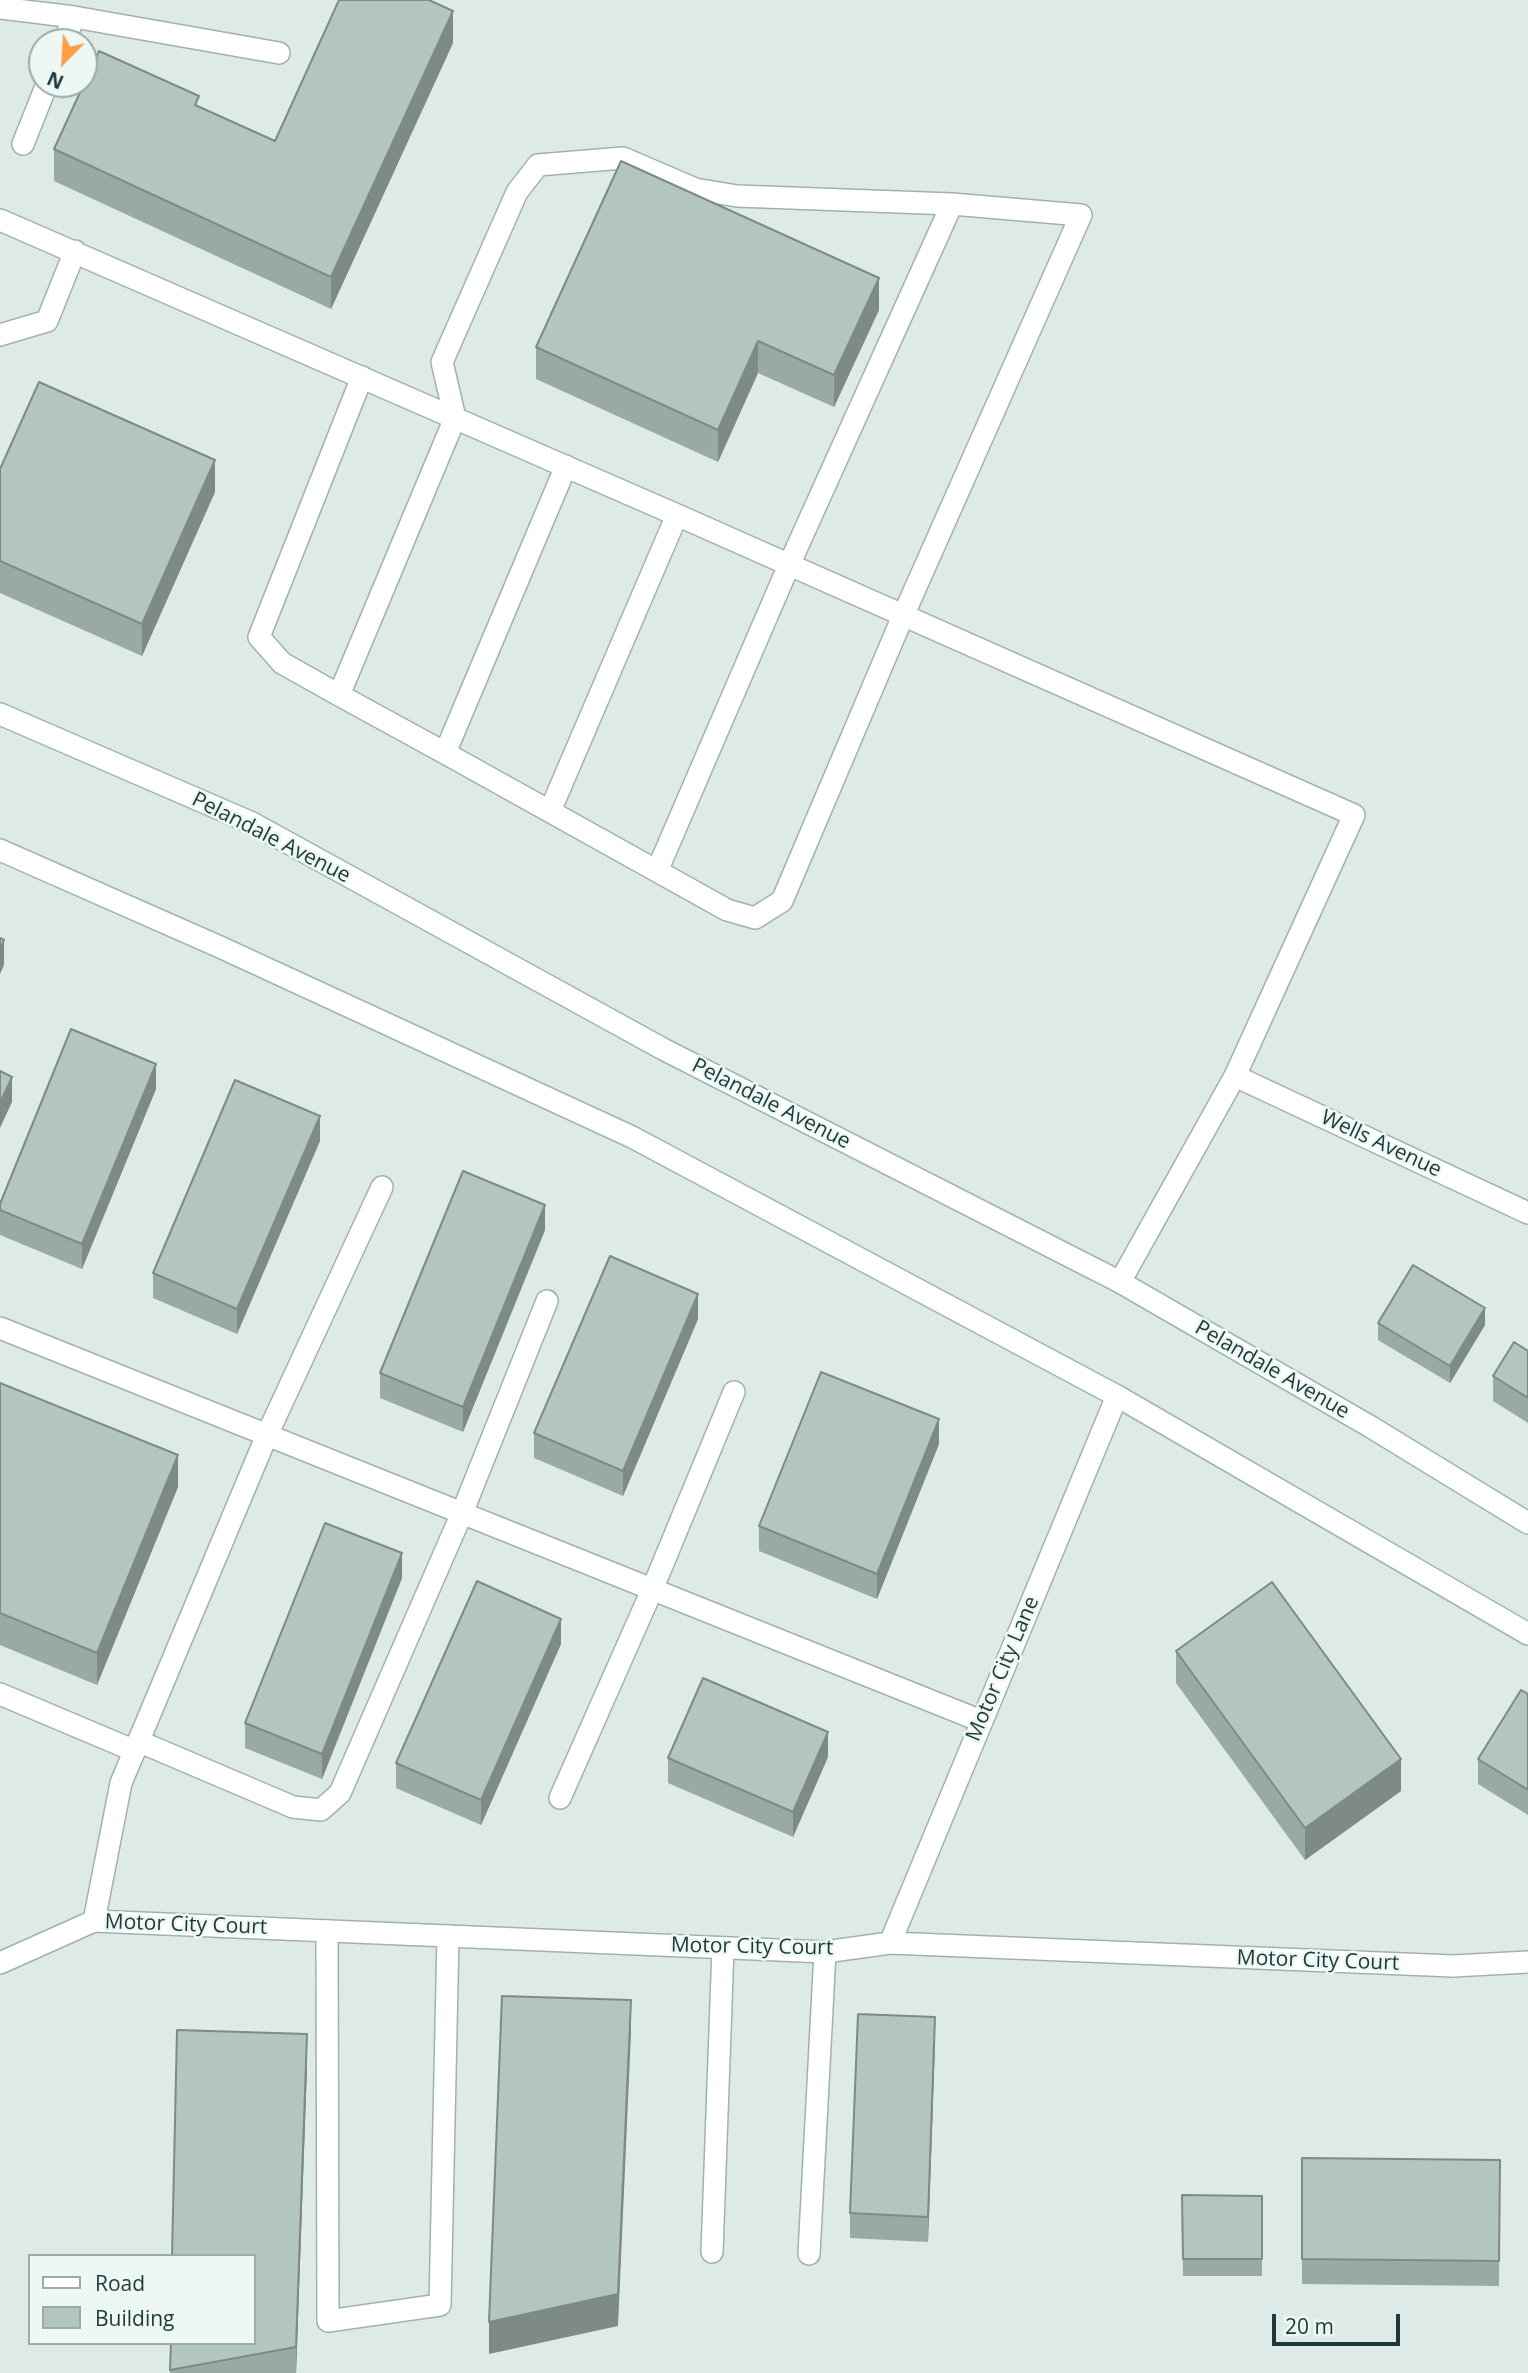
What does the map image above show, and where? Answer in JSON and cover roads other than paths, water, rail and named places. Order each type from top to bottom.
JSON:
[{"type":"main road","points":[[0,8],[74,17],[279,53]]},
{"type":"main road","points":[[70,28],[74,17]]},
{"type":"main road","points":[[23,144],[41,98]]},
{"type":"main road","points":[[339,695],[455,418],[443,362],[517,192],[538,165],[623,158],[695,189],[737,196],[952,204],[1081,215],[782,901],[755,918],[727,910],[550,811],[339,695],[282,663],[259,637],[362,377]]},
{"type":"main road","points":[[657,871],[789,565],[952,204]]},
{"type":"main road","points":[[0,220],[566,466],[1354,815],[1235,1076],[1120,1282]]},
{"type":"main road","points":[[0,335],[47,321],[75,251]]},
{"type":"main road","points":[[445,753],[566,466]]},
{"type":"main road","points":[[550,811],[677,515]]},
{"type":"main road","name":"Pelandale Avenue","points":[[0,714],[252,823],[663,1049],[1120,1282],[1371,1427],[1528,1523]]},
{"type":"main road","points":[[0,850],[220,947],[632,1137],[1118,1396],[1528,1634]]},
{"type":"main road","name":"Wells Avenue","points":[[1235,1076],[1528,1213]]},
{"type":"main road","points":[[0,1963],[94,1921],[121,1783],[267,1435],[382,1186]]},
{"type":"main road","points":[[0,1694],[293,1807],[321,1810],[340,1793],[462,1513],[547,1301]]},
{"type":"main road","points":[[0,1328],[981,1721]]},
{"type":"main road","points":[[560,1798],[652,1590],[734,1392]]},
{"type":"main road","name":"Motor City Lane","points":[[890,1943],[1118,1396]]},
{"type":"main road","name":"Motor City Court","points":[[94,1921],[825,1952],[890,1943],[1452,1966],[1528,1962]]},
{"type":"main road","points":[[327,1931],[328,2321],[440,2305],[448,1936]]},
{"type":"main road","points":[[712,2252],[723,1948]]},
{"type":"main road","points":[[809,2254],[825,1952]]}]
